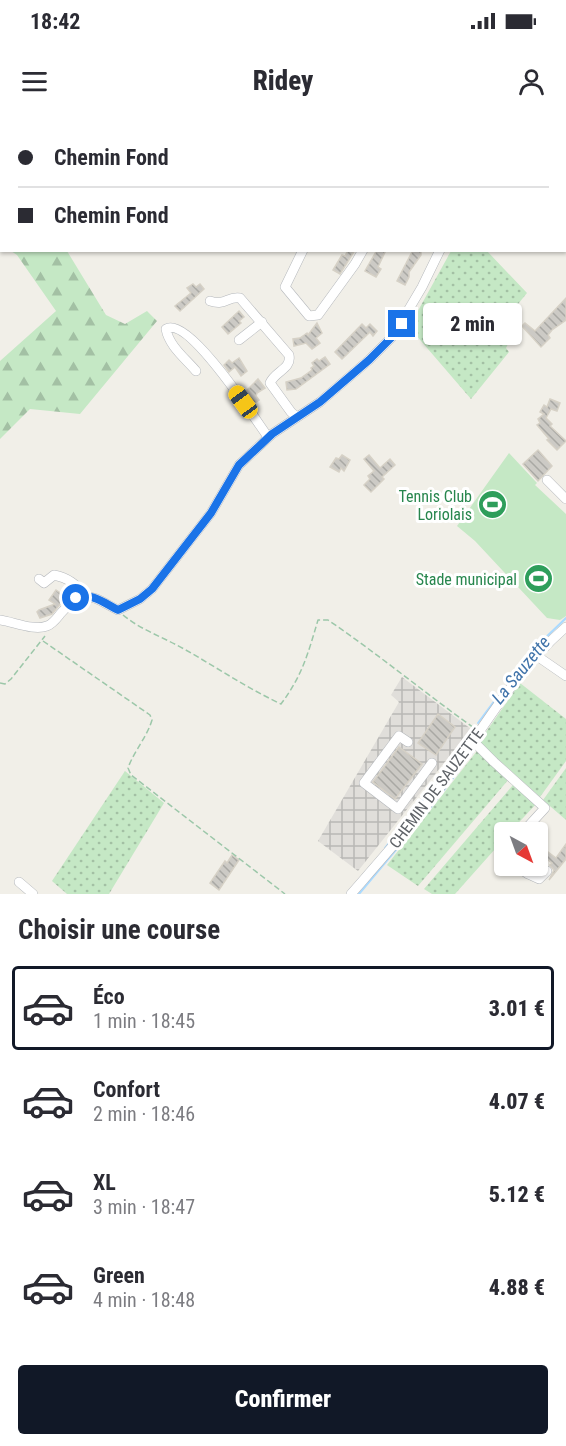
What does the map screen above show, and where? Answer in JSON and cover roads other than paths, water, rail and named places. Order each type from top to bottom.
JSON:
[{"type":"street","points":[[302,252],[285,286],[309,316],[314,317],[318,315],[356,264],[362,252]]},
{"type":"street","points":[[0,620],[36,627],[47,626],[55,621],[76,598],[85,595],[94,597],[118,610],[140,599],[152,589],[211,513],[239,465],[268,437],[320,402],[393,336],[422,287],[439,252]]},
{"type":"street","points":[[210,300],[223,303],[235,297],[240,298],[291,359],[289,365],[273,377],[270,383],[297,417]]},
{"type":"street","points":[[239,340],[262,322]]},
{"type":"street","points":[[196,371],[176,350],[168,336],[166,329],[168,327],[181,331],[194,340],[210,357],[268,437]]},
{"type":"street","points":[[546,480],[566,499]]},
{"type":"street","points":[[39,579],[44,583],[54,575],[64,577],[85,595]]},
{"type":"street","name":"CHEMIN DE SAUZETTE","points":[[352,894],[425,808],[513,685],[537,656],[566,627]]},
{"type":"street","points":[[537,656],[566,676]]},
{"type":"street","points":[[408,742],[399,736],[364,783],[398,809],[432,763]]},
{"type":"street","points":[[473,741],[546,808],[533,822]]},
{"type":"street","points":[[19,882],[33,894]]},
{"type":"waterway","name":"La Sauzette","points":[[524,664],[542,641],[566,618]]},
{"type":"waterway","name":"La Sauzette","points":[[478,723],[498,696]]},
{"type":"waterway","name":"La Sauzette","points":[[446,769],[473,731]]},
{"type":"waterway","points":[[359,894],[425,815],[475,749]]},
{"type":"waterway","name":"La Sauzette","points":[[385,848],[442,775]]},
{"type":"place","name":"Tennis Club Loriolais","points":[[493,505]]},
{"type":"place","name":"Stade municipal","points":[[538,579]]}]
